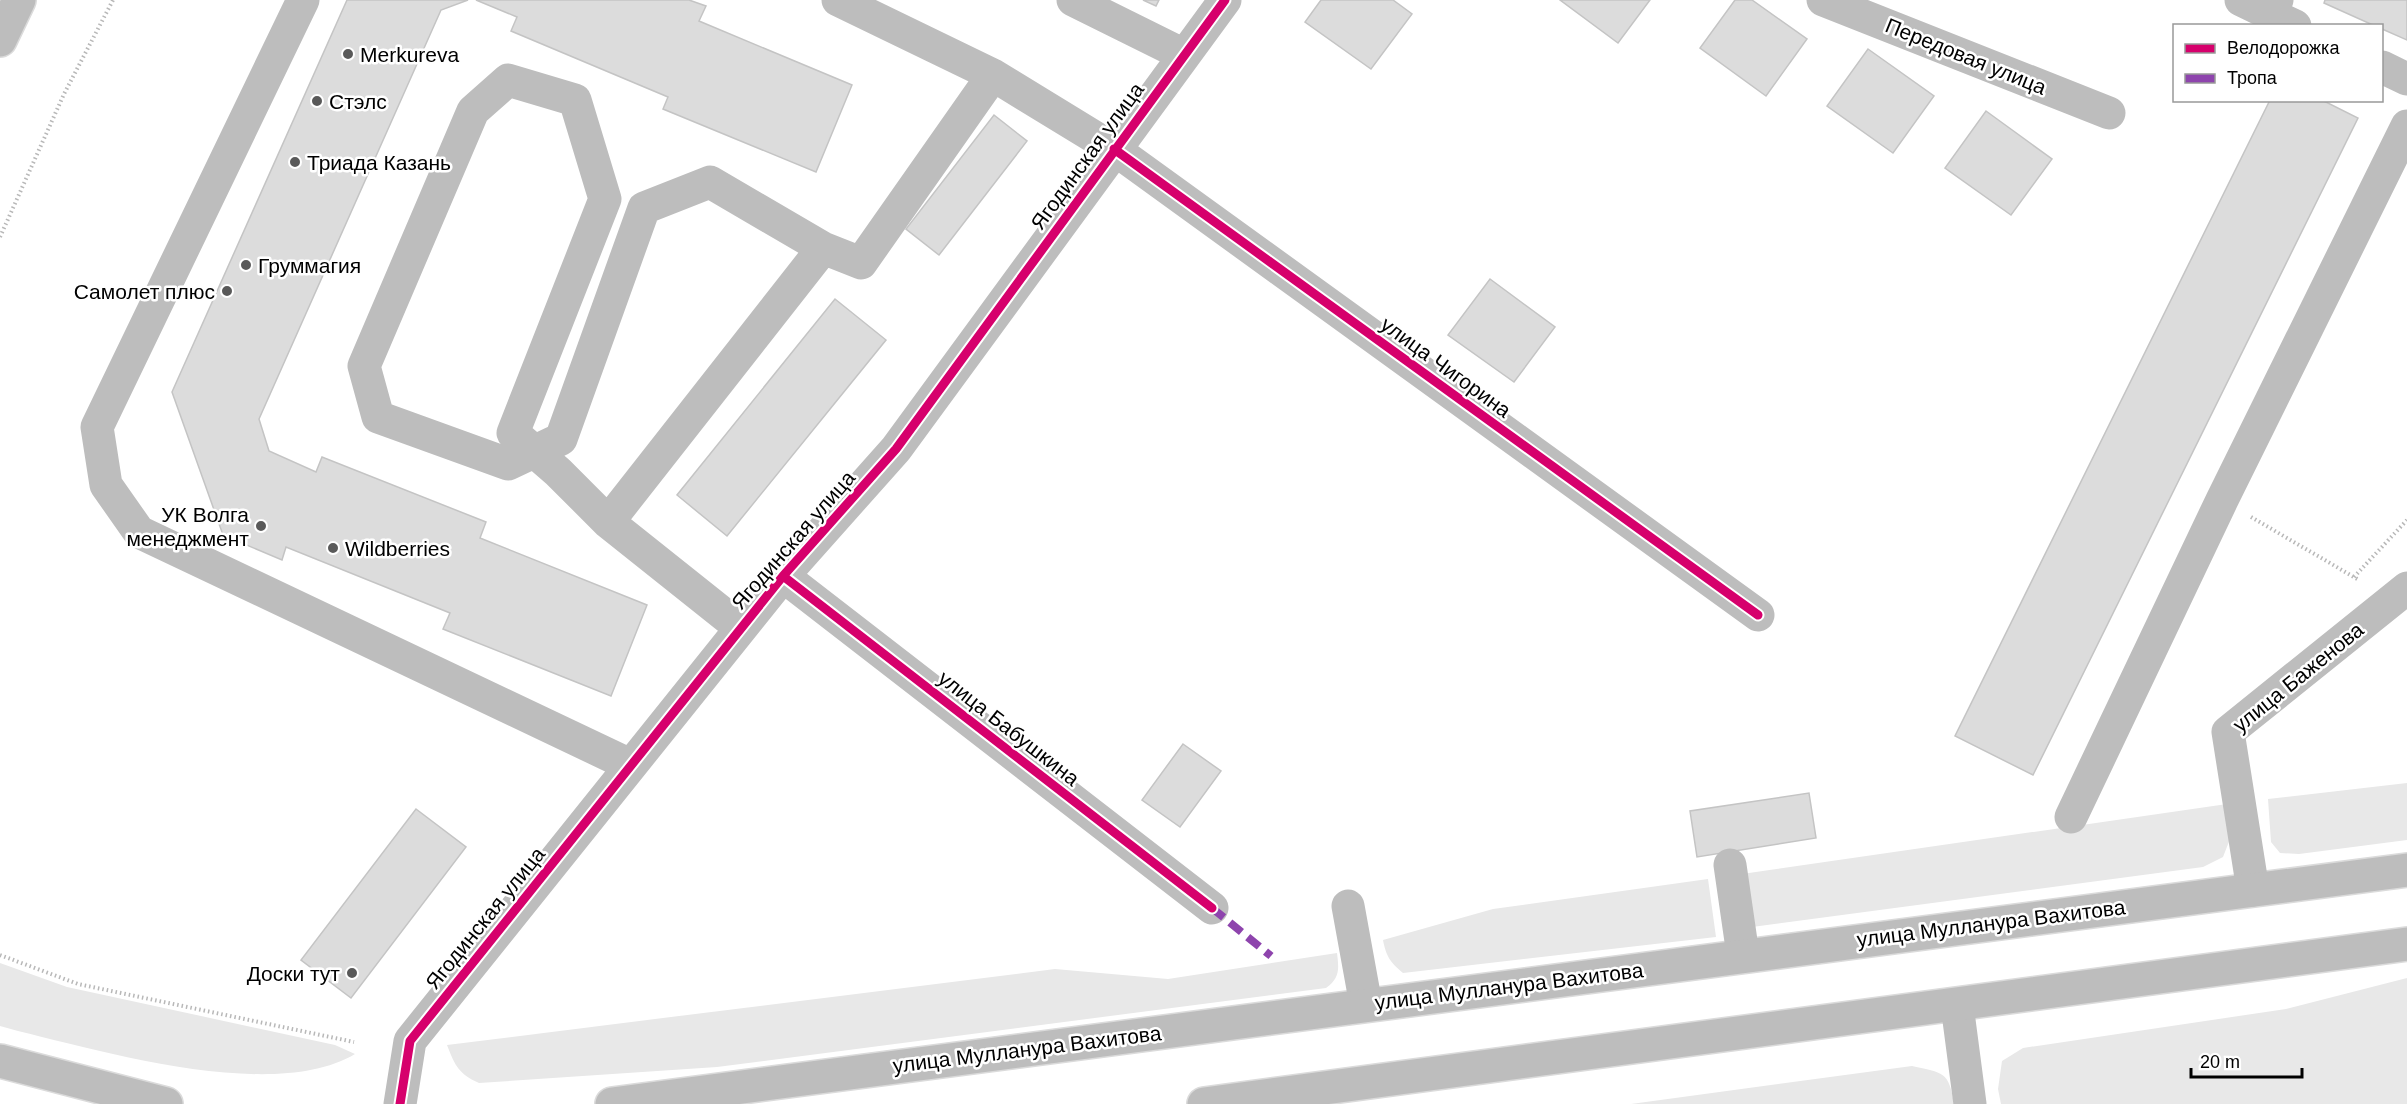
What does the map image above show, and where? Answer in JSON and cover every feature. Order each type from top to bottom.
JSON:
[{"type":"street","points":[[0,40],[19,0]]},
{"type":"street","points":[[303,0],[97,427],[106,485],[139,532],[630,765]]},
{"type":"street","name":"улица Чигорина","points":[[838,0],[993,75],[1114,149],[1758,615]]},
{"type":"street","points":[[1073,0],[1184,55]]},
{"type":"street","name":"Ягодинская улица","points":[[400,1104],[410,1041],[783,576],[896,449],[1225,0]]},
{"type":"street","name":"Передовая улица","points":[[1823,0],[2109,113]]},
{"type":"street","points":[[2241,0],[2281,13]]},
{"type":"street","points":[[2383,67],[2407,79]]},
{"type":"street","points":[[741,628],[608,522],[558,472],[540,456],[531,448],[513,433],[605,199],[575,100],[508,80],[472,111],[364,366],[378,417],[508,465],[529,454],[540,449],[550,444],[561,439],[644,208],[710,182],[823,249],[861,263],[993,75]]},
{"type":"street","points":[[2071,817],[2222,500],[2407,126]]},
{"type":"street","points":[[608,522],[823,249]]},
{"type":"street","name":"улица Бабушкина","points":[[783,576],[1212,908]]},
{"type":"street","name":"улица Баженова","points":[[2253,890],[2228,732],[2400,594]]},
{"type":"street","points":[[1730,865],[1743,955]]},
{"type":"street","name":"улица Мулланура Вахитова","points":[[612,1104],[2407,870]]},
{"type":"street","points":[[1348,906],[1366,1005]]},
{"type":"street","points":[[1204,1104],[2407,944]]},
{"type":"street","points":[[1957,1005],[1970,1104]]},
{"type":"street","points":[[0,1061],[166,1104]]},
{"type":"path","points":[[0,237],[64,94],[113,0]]},
{"type":"path","points":[[2222,500],[2354,577],[2400,594]]},
{"type":"path","points":[[2354,577],[2407,520]]},
{"type":"path","points":[[0,956],[78,984],[354,1042]]},
{"type":"shaded area","points":[[2407,783],[2407,840],[2299,854],[2280,853],[2271,842],[2268,799]]},
{"type":"shaded area","points":[[2227,804],[2230,839],[2223,857],[2203,867],[1752,927],[1742,874]]},
{"type":"shaded area","points":[[1708,879],[1716,937],[1403,973],[1389,958],[1383,940],[1493,909]]},
{"type":"shaded area","points":[[1337,953],[1338,973],[1334,981],[1326,988],[717,1067],[479,1083],[458,1068],[447,1045],[1055,969],[1168,979]]},
{"type":"shaded area","points":[[0,963],[67,987],[335,1045],[355,1054],[321,1068],[281,1074],[236,1073],[142,1060],[18,1031],[0,1026]]},
{"type":"shaded area","points":[[2407,978],[2407,1104],[2001,1104],[1998,1089],[2002,1061],[2023,1048],[2286,1009]]},
{"type":"shaded area","points":[[1912,1066],[1943,1075],[1950,1085],[1954,1104],[1631,1104]]},
{"type":"building","points":[[347,0],[468,0],[441,10],[259,419],[269,451],[316,472],[322,457],[486,522],[480,538],[647,605],[611,696],[443,629],[450,613],[286,547],[282,560],[223,535],[172,392]]},
{"type":"building","points":[[476,0],[689,0],[706,6],[699,21],[852,85],[816,172],[663,109],[668,97],[511,31],[517,17]]},
{"type":"building","points":[[1143,0],[1159,0],[1156,6]]},
{"type":"building","points":[[1321,0],[1393,0],[1412,14],[1371,69],[1305,22]]},
{"type":"building","points":[[1560,0],[1650,0],[1618,43]]},
{"type":"building","points":[[1735,0],[1752,0],[1807,39],[1766,96],[1700,48]]},
{"type":"building","points":[[2325,0],[2407,0],[2407,40],[2383,29],[2383,24],[2371,24],[2324,3]]},
{"type":"building","points":[[1868,49],[1934,96],[1893,153],[1827,106]]},
{"type":"building","points":[[2269,102],[2326,102],[2358,118],[2033,775],[1955,736]]},
{"type":"building","points":[[1986,111],[2052,159],[2011,215],[1945,168]]},
{"type":"building","points":[[994,115],[1027,141],[939,255],[906,229]]},
{"type":"building","points":[[1490,279],[1555,327],[1514,382],[1448,335]]},
{"type":"building","points":[[835,299],[886,340],[727,536],[677,495]]},
{"type":"building","points":[[1183,744],[1221,771],[1180,827],[1142,800]]},
{"type":"building","points":[[1809,793],[1816,838],[1697,857],[1690,811]]},
{"type":"building","points":[[416,809],[466,847],[351,998],[301,960]]},
{"type":"marked path","points":[[1212,908],[1271,956]]},
{"type":"cycle path","points":[[400,1104],[410,1041],[783,576],[896,449],[1225,0]]},
{"type":"cycle path","points":[[1114,149],[1758,615]]},
{"type":"cycle path","points":[[783,576],[1212,908]]},
{"type":"place","name":"Merkureva","points":[[348,54]]},
{"type":"place","name":"Стэлс","points":[[317,101]]},
{"type":"place","name":"Триада Казань","points":[[295,162]]},
{"type":"place","name":"Груммагия","points":[[246,265]]},
{"type":"place","name":"Самолет плюс","points":[[227,291]]},
{"type":"place","name":"УК Волга менеджмент","points":[[261,526]]},
{"type":"place","name":"Wildberries","points":[[333,548]]},
{"type":"place","name":"Доски тут","points":[[352,973]]}]
